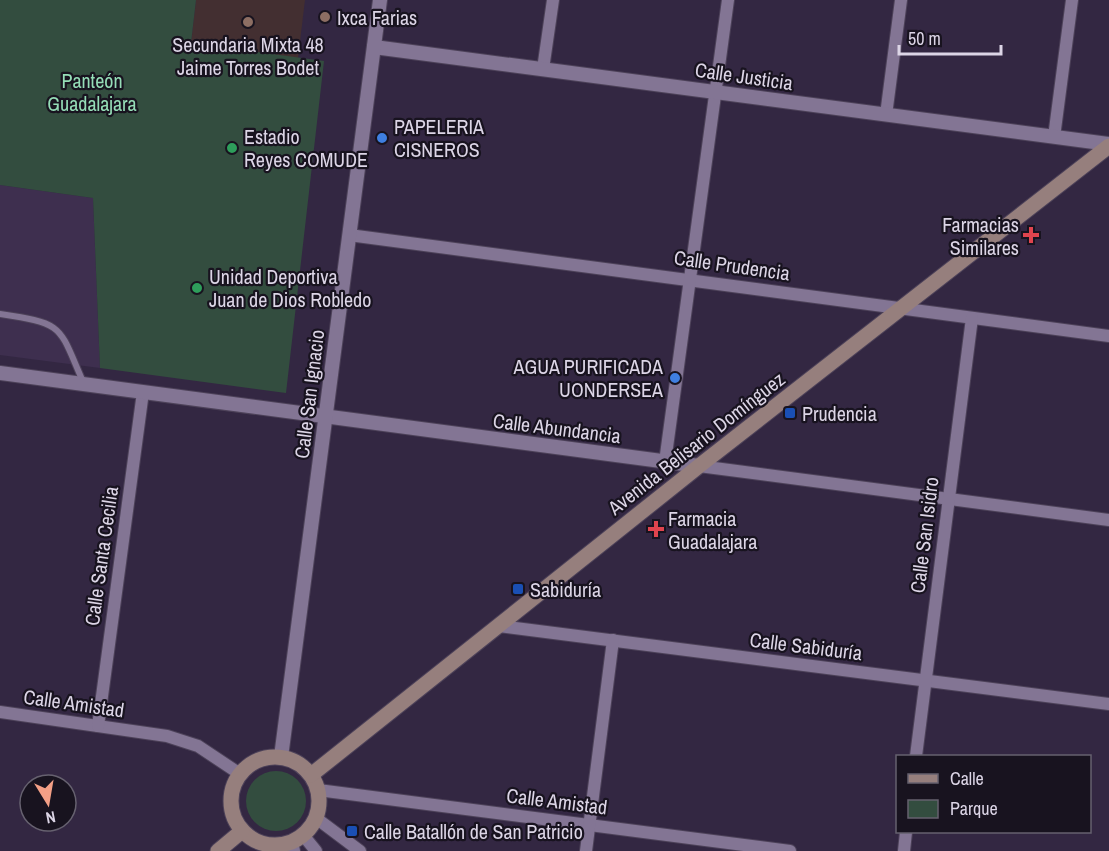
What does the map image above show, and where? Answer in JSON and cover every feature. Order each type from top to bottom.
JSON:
[{"type":"main road","name":"Avenida Belisario Domínguez","points":[[311,775],[699,466],[1109,145]]},
{"type":"main road","points":[[281,757],[303,766],[311,775],[318,790],[316,818],[296,843],[269,845],[257,842],[242,831],[232,815],[230,801],[233,787],[240,774],[251,764],[266,758],[281,757]]},
{"type":"main road","points":[[218,851],[242,831]]},
{"type":"street","name":"Calle San Ignacio","points":[[281,757],[380,0]]},
{"type":"street","points":[[543,69],[553,0]]},
{"type":"street","points":[[665,462],[728,0]]},
{"type":"street","points":[[886,115],[901,0]]},
{"type":"street","points":[[1054,137],[1072,0]]},
{"type":"street","name":"Calle Justicia","points":[[374,47],[1109,145]]},
{"type":"street","name":"Calle Prudencia","points":[[349,235],[1109,336]]},
{"type":"street","name":"Calle San Isidro","points":[[916,755],[972,318]]},
{"type":"street","name":"Calle Abundancia","points":[[0,373],[1109,520]]},
{"type":"street","name":"Calle Santa Cecilia","points":[[98,726],[143,392]]},
{"type":"street","name":"Calle Sabiduría","points":[[499,626],[1109,704]]},
{"type":"street","points":[[586,851],[613,640]]},
{"type":"street","name":"Calle Amistad","points":[[0,712],[158,735],[192,744],[210,752],[240,774]]},
{"type":"street","name":"Calle Amistad","points":[[318,790],[790,851]]},
{"type":"street","points":[[316,818],[360,851]]},
{"type":"street","points":[[904,851],[906,833]]},
{"type":"street","points":[[296,843],[316,851]]},
{"type":"lane","points":[[0,314],[42,320],[60,330],[85,384]]},
{"type":"shaded area","name":"Secundaria Mixta 48 Jaime Torres Bodet","points":[[196,0],[305,0],[298,58],[191,43]]},
{"type":"shaded area","points":[[0,185],[93,198],[100,368],[0,355]]},
{"type":"green space","name":"Unidad Deportiva Juan de Dios Robledo","points":[[0,0],[196,0],[191,43],[324,61],[286,393],[100,368],[93,198],[0,185]]},
{"type":"green space","points":[[270,771],[282,771],[298,779],[304,789],[306,801],[304,813],[298,823],[282,831],[270,831],[254,823],[246,807],[246,795],[254,779]]},
{"type":"place","name":"Ixca Farias","points":[[325,17]]},
{"type":"place","name":"Secundaria Mixta 48 Jaime Torres Bodet","points":[[248,22]]},
{"type":"place","name":"PAPELERIA CISNEROS","points":[[382,138]]},
{"type":"place","name":"Estadio Reyes COMUDE","points":[[232,148]]},
{"type":"place","name":"Farmacias Similares","points":[[1031,235]]},
{"type":"place","name":"Unidad Deportiva Juan de Dios Robledo","points":[[197,288]]},
{"type":"place","name":"AGUA PURIFICADA UONDERSEA","points":[[675,378]]},
{"type":"place","name":"Prudencia","points":[[790,413]]},
{"type":"place","name":"Farmacia Guadalajara","points":[[656,529]]},
{"type":"place","name":"Sabiduría","points":[[518,589]]},
{"type":"place","name":"Calle Batallón de San Patricio","points":[[352,831]]},
{"type":"park label","name":"Panteón Guadalajara","points":[[92,92]]}]
